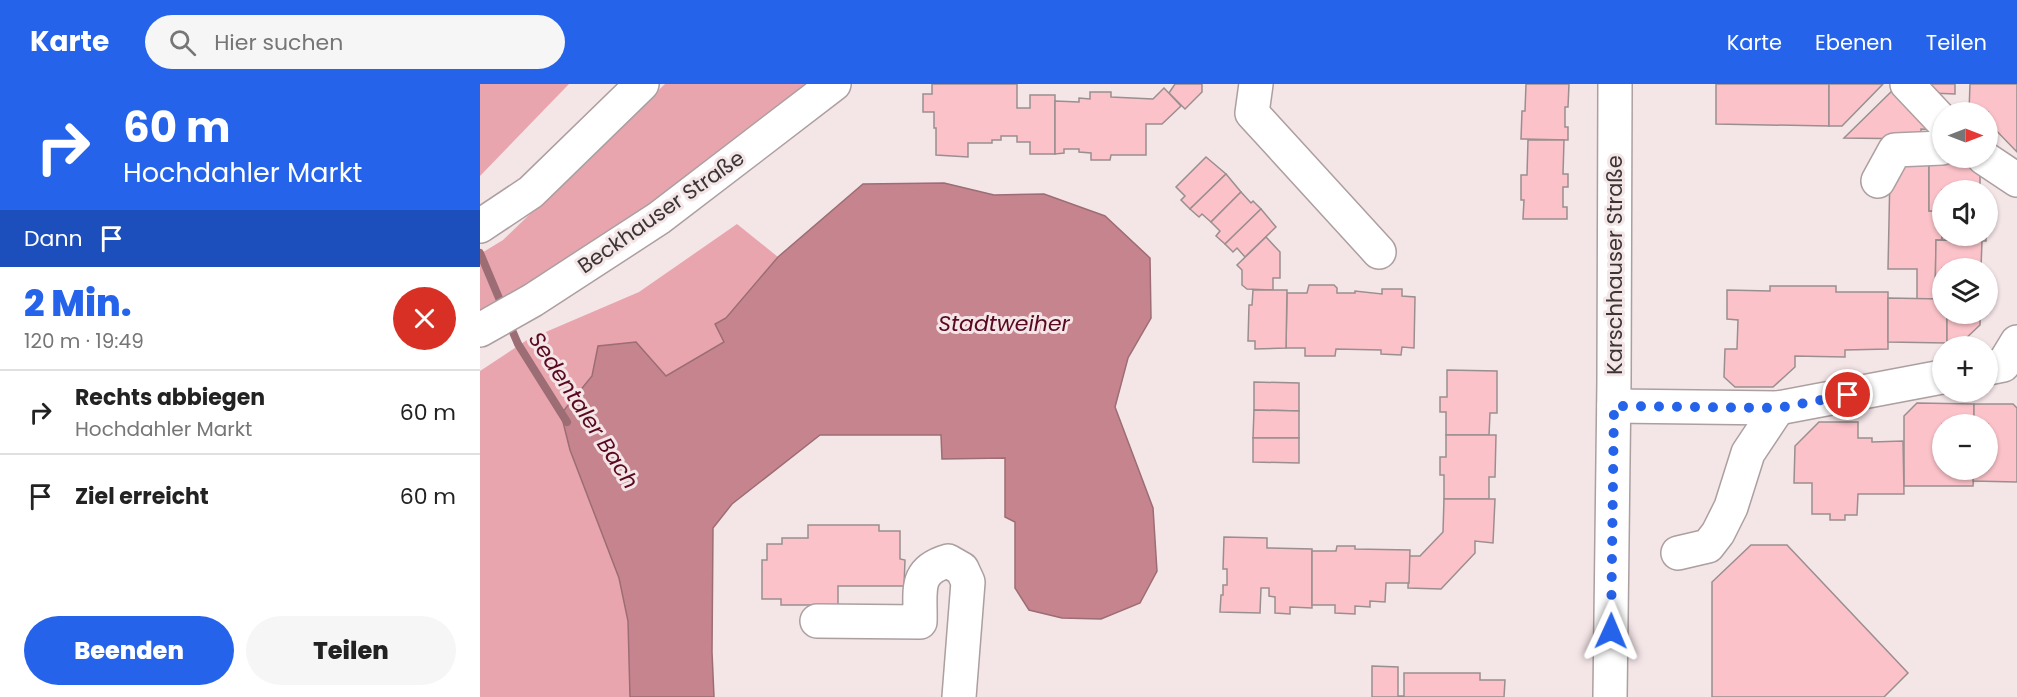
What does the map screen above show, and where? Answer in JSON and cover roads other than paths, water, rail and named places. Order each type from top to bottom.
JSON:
[{"type":"street","points":[[485,223],[531,192],[642,84]]},
{"type":"street","name":"Beckhauser Straße","points":[[481,329],[534,300],[659,218],[834,84]]},
{"type":"street","points":[[1256,84],[1252,113],[1379,252]]},
{"type":"street","name":"Karschhauser Straße","points":[[1610,697],[1615,84]]},
{"type":"street","points":[[1906,84],[1932,111]]},
{"type":"street","points":[[1878,181],[1895,150],[1932,148]]},
{"type":"street","points":[[1998,167],[2017,180]]},
{"type":"street","points":[[1614,406],[1778,408],[1932,379]]},
{"type":"street","points":[[1678,554],[1708,546],[1718,533],[1731,507],[1748,453],[1778,408]]},
{"type":"street","points":[[817,621],[920,622],[921,579],[932,566],[948,561],[962,569],[968,582],[959,697]]},
{"type":"water","name":"Stadtweiher","points":[[944,183],[994,195],[1044,194],[1105,216],[1150,258],[1151,318],[1128,358],[1115,407],[1153,508],[1157,571],[1140,603],[1101,619],[1062,618],[1029,610],[1015,588],[1015,522],[1005,517],[1005,458],[942,459],[941,435],[820,435],[732,504],[713,528],[714,697],[630,697],[628,621],[619,578],[570,450],[561,414],[592,376],[598,346],[636,342],[666,376],[724,342],[715,324],[726,318],[778,257],[863,184]]},
{"type":"waterway","name":"Sedentaler Bach","points":[[480,253],[504,310]]},
{"type":"waterway","name":"Sedentaler Bach","points":[[509,323],[518,344],[567,422]]}]
